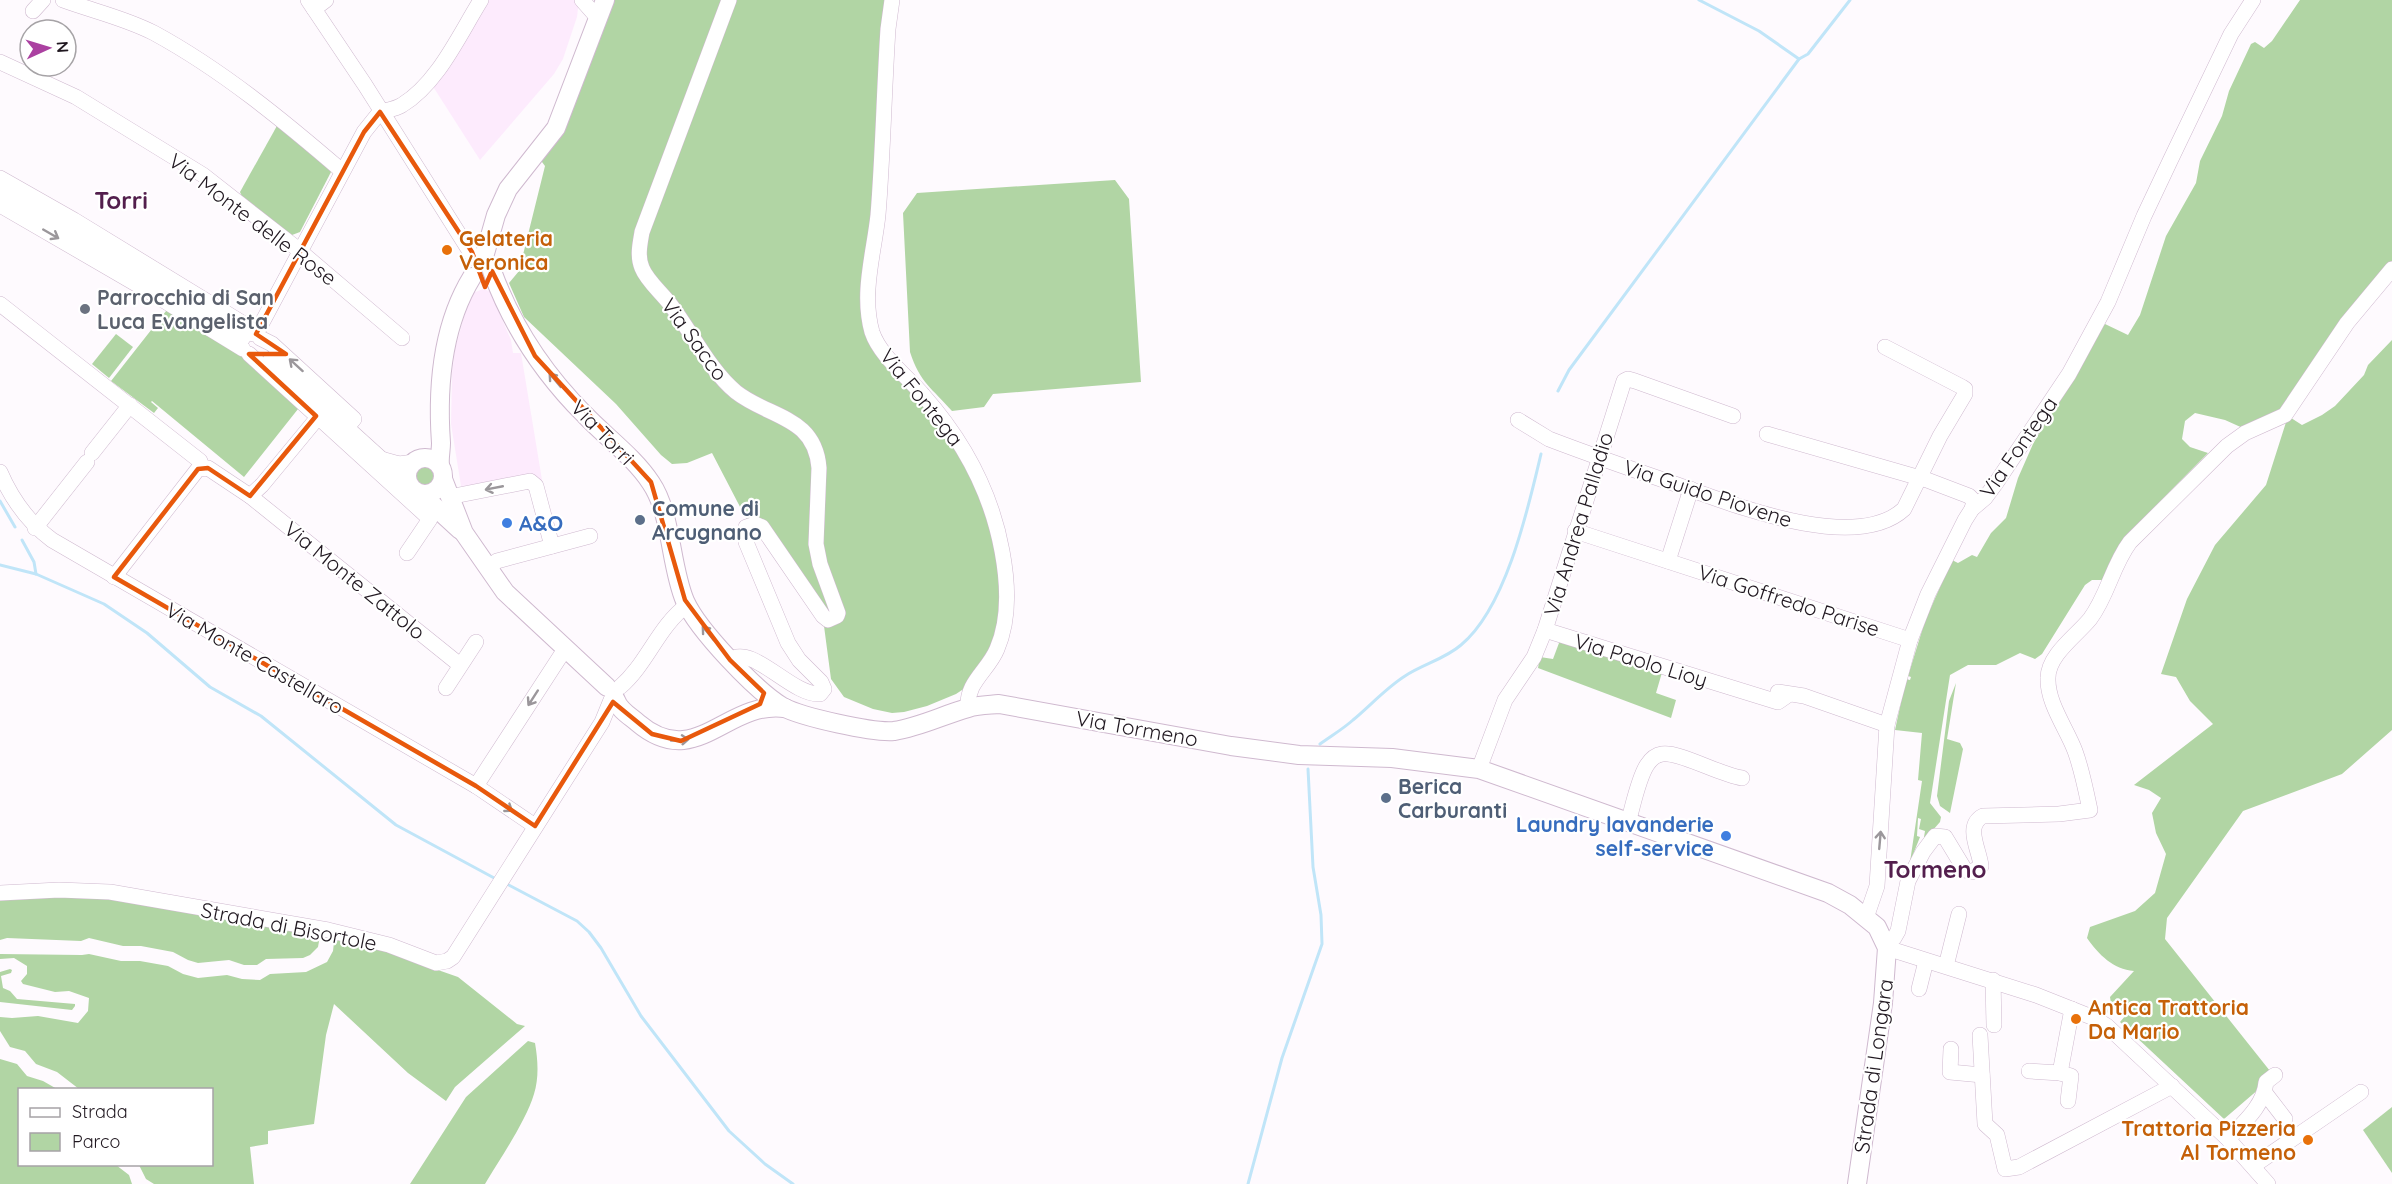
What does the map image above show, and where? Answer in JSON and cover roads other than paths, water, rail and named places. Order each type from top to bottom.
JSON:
[{"type":"main road","points":[[605,0],[556,128],[508,189],[496,215],[483,262],[468,267],[472,277],[453,318],[446,347],[440,395],[439,432],[442,472],[449,497],[464,533],[505,592],[614,693],[620,707],[652,734],[668,741],[690,739],[755,709],[760,704],[764,693]]},
{"type":"main road","name":"Via Torri","points":[[483,262],[513,321],[535,356],[583,413],[638,466],[656,492],[687,605]]},
{"type":"main road","points":[[439,432],[430,449],[407,472],[415,489],[464,533]]},
{"type":"main road","points":[[415,489],[434,493],[440,487],[442,472],[433,460],[416,461]]},
{"type":"main road","name":"Via Tormeno","points":[[687,605],[730,660],[764,693],[785,708],[805,715],[881,731],[912,727],[968,708],[999,704],[1232,746],[1299,755],[1392,758],[1479,769],[1828,893],[1866,918],[1880,931],[1887,945]]},
{"type":"main road","points":[[755,709],[785,708]]},
{"type":"main road","name":"Strada di Longara","points":[[1857,1184],[1883,1003],[1887,945]]},
{"type":"street","points":[[63,0],[133,24],[197,59],[255,101],[342,171]]},
{"type":"street","points":[[252,342],[364,132],[380,112],[401,106],[417,93],[445,60],[481,0]]},
{"type":"street","points":[[582,0],[597,17]]},
{"type":"street","name":"Via Sacco","points":[[729,0],[642,232],[640,260],[643,270],[724,380],[752,403],[794,422],[803,429],[812,442],[818,456],[819,468],[816,544],[820,564],[838,612],[837,616],[828,620],[823,616],[762,527],[755,524],[746,527],[746,542],[788,643],[799,660],[821,682],[824,689],[820,694],[805,692],[752,659],[740,656],[730,660]]},
{"type":"street","name":"Via Fontega","points":[[892,0],[888,29],[878,215],[869,274],[867,308],[873,333],[883,351],[943,419],[965,450],[978,474],[1002,551],[1007,603],[1004,624],[997,649],[988,666],[968,692],[968,708]]},
{"type":"street","name":"Via Fontega","points":[[1866,918],[1877,886],[1887,725],[1910,640],[1937,574],[1972,509],[1985,498],[1996,483],[2069,374],[2108,302],[2148,207],[2226,45],[2253,0]]},
{"type":"street","name":"Via Torri","points":[[316,3],[380,112],[483,262]]},
{"type":"street","name":"Via Monte delle Rose","points":[[0,62],[76,97],[202,176],[299,251],[402,338]]},
{"type":"street","points":[[0,178],[162,272],[244,324],[252,342]]},
{"type":"street","points":[[0,191],[156,282],[252,342],[430,519],[407,553]]},
{"type":"street","points":[[0,205],[150,292],[252,342],[272,344],[351,423],[381,459],[415,489]]},
{"type":"street","points":[[2268,1184],[2228,1139],[2107,1026],[2072,1009],[1993,980],[1926,961],[1887,945],[1898,931],[1908,881],[1923,852],[1935,836],[1945,837],[1965,870],[1972,872],[1980,866],[1973,840],[1977,822],[1983,816],[2059,814],[2090,810],[2076,754],[2053,701],[2047,680],[2051,664],[2098,606],[2107,591],[2119,557],[2130,542],[2227,446],[2245,434],[2284,415],[2347,323],[2392,269]]},
{"type":"street","name":"Via Monte Zattolo","points":[[0,304],[200,461],[202,468],[208,468],[250,496],[460,665]]},
{"type":"street","name":"Via Guido Piovene","points":[[1518,420],[1549,439],[1598,458],[1778,519],[1821,526],[1880,523],[1895,517],[1904,509],[1915,490],[1918,477],[1965,394],[1965,389],[1885,347]]},
{"type":"street","name":"Via Andrea Palladio","points":[[1479,769],[1506,700],[1530,663],[1545,630],[1624,381],[1628,379],[1733,416]]},
{"type":"street","points":[[35,528],[130,405]]},
{"type":"street","points":[[321,412],[351,423]]},
{"type":"street","points":[[250,496],[262,485],[321,412]]},
{"type":"street","points":[[1767,434],[1918,477],[1969,496],[1974,501],[1972,509]]},
{"type":"street","points":[[381,459],[395,464],[416,461]]},
{"type":"street","points":[[114,577],[198,469],[202,468]]},
{"type":"street","name":"Via Monte Castellaro","points":[[0,471],[23,514],[35,528],[71,552],[476,786],[535,826]]},
{"type":"street","points":[[449,497],[530,481],[536,486],[552,546]]},
{"type":"street","points":[[1668,561],[1691,489]]},
{"type":"street","name":"Via Goffredo Parise","points":[[1575,531],[1910,640]]},
{"type":"street","points":[[488,568],[497,561],[590,536]]},
{"type":"street","name":"Strada di Bisortole","points":[[0,893],[81,889],[110,892],[328,930],[367,939],[436,963],[442,963],[453,957],[602,722],[614,693],[629,679],[668,622],[687,605]]},
{"type":"street","name":"Via Paolo Lioy","points":[[1545,630],[1738,690],[1762,687],[1788,695],[1804,696],[1887,725]]},
{"type":"street","points":[[446,688],[476,642]]},
{"type":"street","points":[[476,786],[565,650]]},
{"type":"street","points":[[1628,823],[1646,766],[1654,756],[1664,754],[1674,756],[1728,776],[1743,778]]},
{"type":"street","points":[[1946,966],[1959,914]]},
{"type":"street","points":[[1919,989],[1926,961]]},
{"type":"street","points":[[1993,980],[1994,1025]]},
{"type":"street","points":[[2060,1072],[2072,1009]]},
{"type":"street","points":[[1980,1035],[1984,1124],[1996,1135],[2005,1169],[2019,1167],[2172,1086]]},
{"type":"street","points":[[1951,1049],[1950,1072],[1982,1075]]},
{"type":"street","points":[[2029,1071],[2060,1072],[2071,1076],[2068,1101]]},
{"type":"street","points":[[2228,1139],[2256,1107],[2265,1093],[2266,1082],[2275,1075]]},
{"type":"street","points":[[2253,1166],[2361,1092]]},
{"type":"street","points":[[2265,1093],[2285,1119]]},
{"type":"waterway","points":[[1558,391],[1569,370],[1799,59],[1759,31],[1699,0]]},
{"type":"waterway","points":[[1799,59],[1808,54],[1850,0]]},
{"type":"waterway","points":[[1320,744],[1349,723],[1398,681],[1455,650],[1477,628],[1491,607],[1513,556],[1541,454]]},
{"type":"waterway","points":[[0,501],[15,527]]},
{"type":"waterway","points":[[22,540],[34,562],[36,574]]},
{"type":"waterway","points":[[0,565],[36,574],[104,604],[147,633],[210,687],[261,716],[396,825],[496,879]]},
{"type":"waterway","points":[[1248,1184],[1282,1058],[1322,944],[1321,915],[1313,867],[1308,769]]},
{"type":"waterway","points":[[505,883],[577,921],[589,932],[641,1016],[729,1131],[765,1164],[793,1184]]},
{"type":"place","name":"Gelateria Veronica","points":[[447,250]]},
{"type":"place","name":"Parrocchia di San Luca Evangelista","points":[[85,309]]},
{"type":"place","name":"Comune di Arcugnano","points":[[640,520]]},
{"type":"place","name":"A&O","points":[[507,523]]},
{"type":"place","name":"Berica Carburanti","points":[[1386,798]]},
{"type":"place","name":"Laundry lavanderie self-service","points":[[1726,836]]},
{"type":"place","name":"Antica Trattoria Da Mario","points":[[2076,1019]]},
{"type":"place","name":"Trattoria Pizzeria Al Tormeno","points":[[2308,1140]]},
{"type":"district","name":"Torri","points":[[121,200]]},
{"type":"district","name":"Tormeno","points":[[1935,869]]}]
